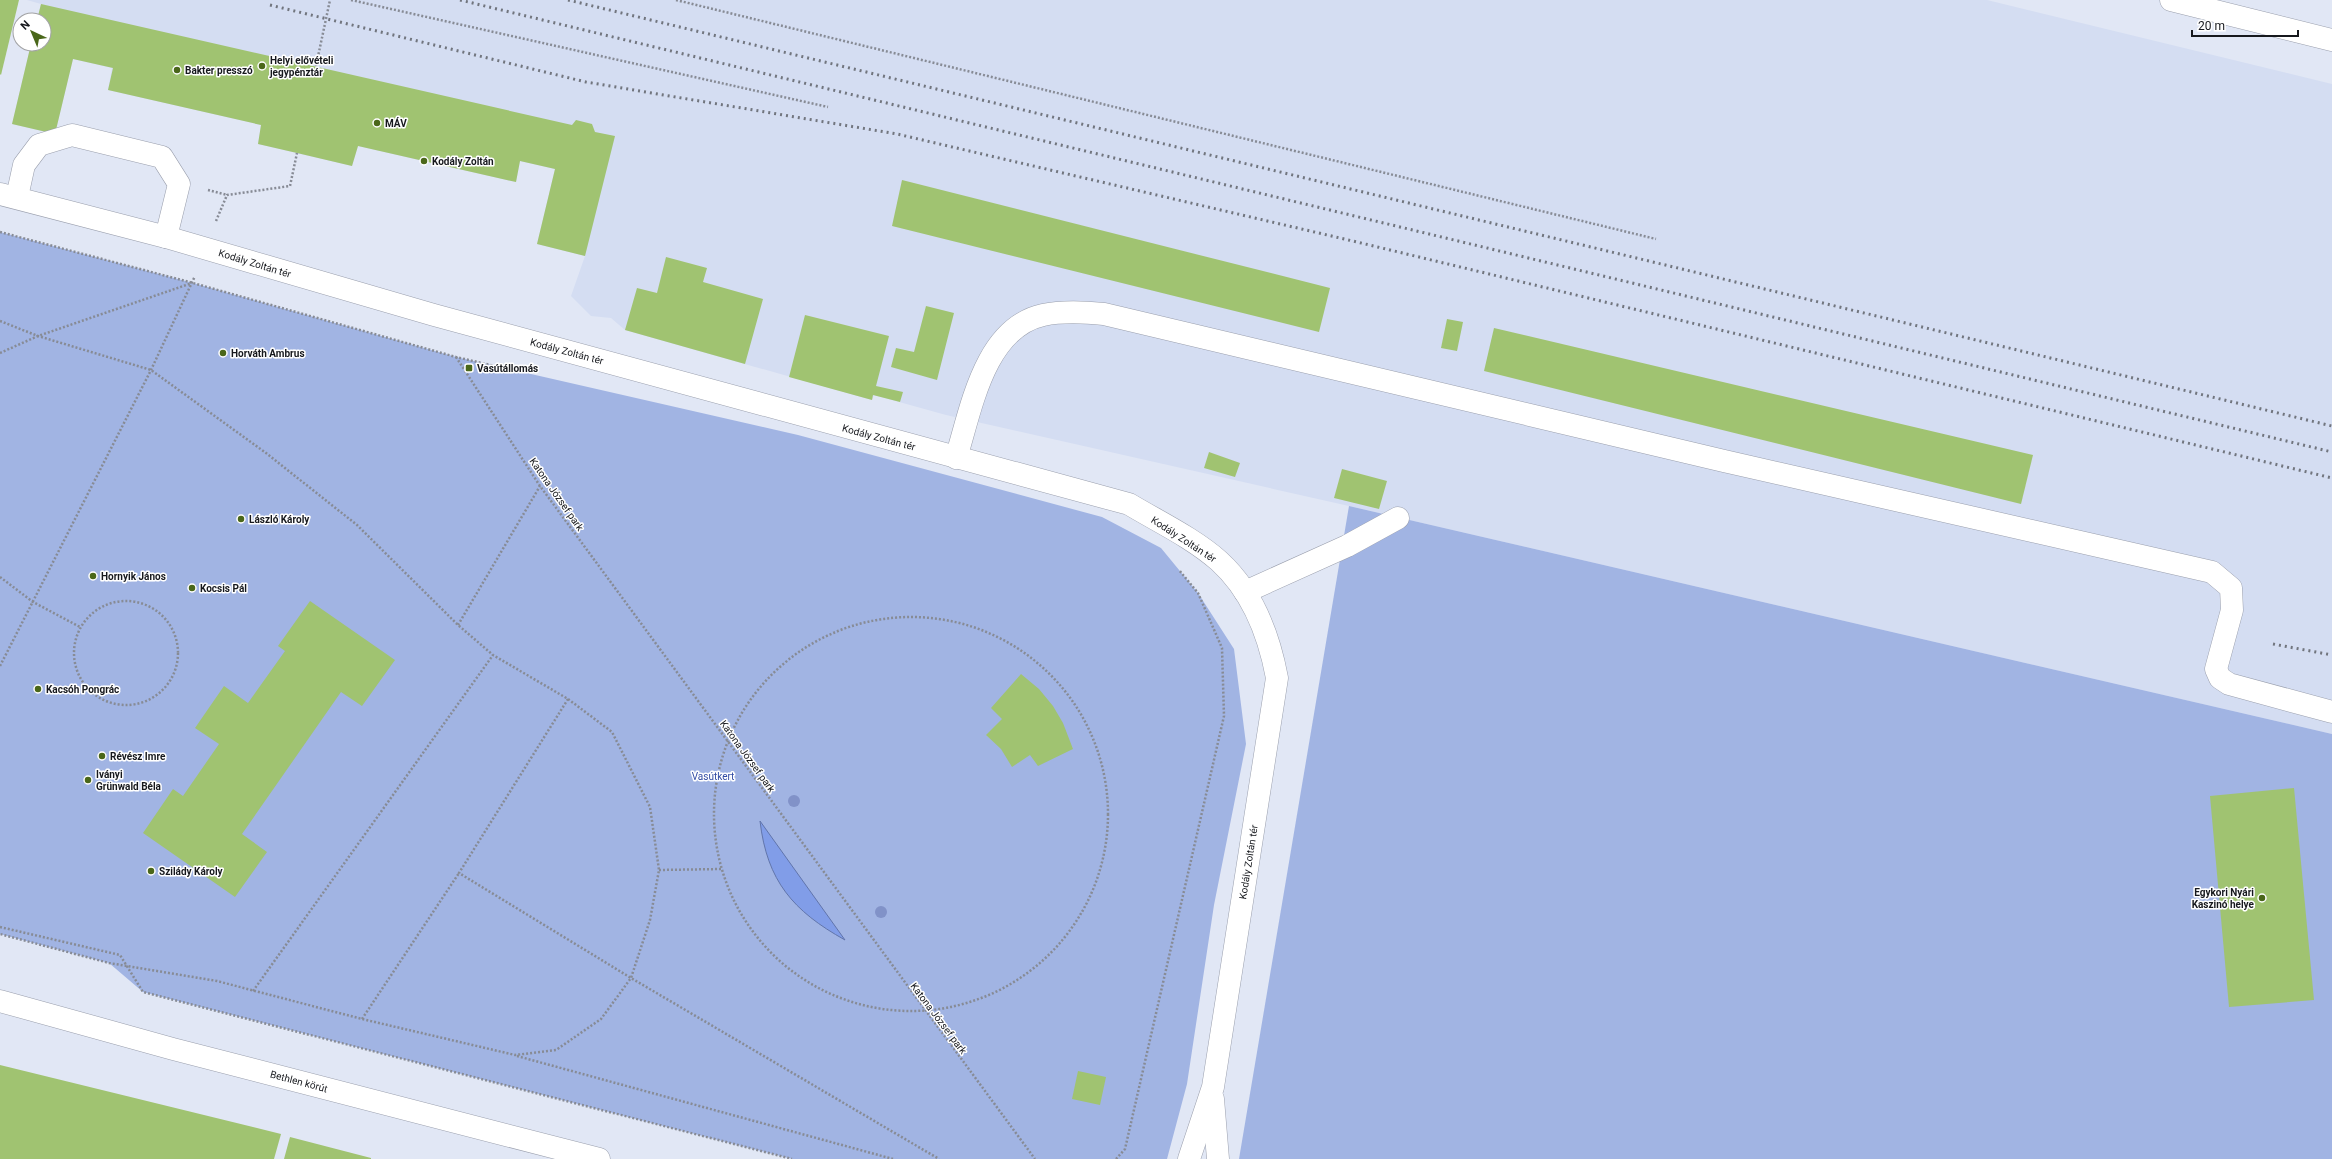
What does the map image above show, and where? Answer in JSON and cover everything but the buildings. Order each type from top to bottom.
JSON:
[{"type":"street","points":[[2171,0],[2332,40]]},
{"type":"street","points":[[8,196],[24,165],[39,145],[72,135],[162,157],[178,184],[166,237]]},
{"type":"street","name":"Kodály Zoltán tér","points":[[8,196],[166,237],[328,285],[956,458],[1129,504],[1187,539],[1220,562],[1245,592],[1262,623],[1272,650],[1277,678],[1213,1088],[1189,1159]]},
{"type":"street","points":[[956,458],[986,366],[1004,339],[1024,324],[1042,315],[1082,312],[1104,314],[1716,459],[2212,572],[2231,588],[2232,610],[2216,669],[2220,678],[2229,684],[2332,712]]},
{"type":"street","points":[[1245,592],[1347,546],[1398,518]]},
{"type":"street","name":"Bethlen körút","points":[[0,1001],[173,1049],[587,1158]]},
{"type":"street","name":"Kodály Zoltán tér","points":[[1213,1088],[1218,1159]]},
{"type":"path","points":[[316,66],[330,0]]},
{"type":"path","points":[[350,0],[828,107]]},
{"type":"path","points":[[676,0],[1656,240]]},
{"type":"path","points":[[0,666],[151,370],[169,329],[193,283],[204,248],[227,194],[290,186],[297,153]]},
{"type":"path","points":[[0,232],[193,283],[456,357],[518,371]]},
{"type":"path","points":[[0,353],[38,336],[193,283]]},
{"type":"path","points":[[0,321],[38,336],[151,370],[266,453],[357,525],[458,625],[493,655],[568,699],[612,732],[650,807],[660,870],[650,920],[631,978],[601,1020],[556,1050],[515,1055]]},
{"type":"path","name":"Katona József park","points":[[456,357],[540,486],[924,1012],[1035,1159]]},
{"type":"path","points":[[458,625],[540,486]]},
{"type":"path","points":[[1116,1159],[1125,1149],[1224,716],[1222,648],[1198,593],[1175,565]]},
{"type":"path","points":[[0,577],[33,602],[80,627]]},
{"type":"path","points":[[117,602],[140,602],[156,610],[168,622],[176,637],[179,654],[175,672],[166,687],[154,698],[137,705],[120,706],[103,701],[89,692],[79,678],[73,661],[74,644],[80,627],[91,614],[106,605],[117,602]]},
{"type":"path","points":[[913,617],[966,625],[1002,638],[1040,664],[1071,697],[1094,737],[1106,781],[1109,827],[1100,872],[1082,914],[1054,951],[1018,980],[977,1001],[924,1012],[877,1009],[825,992],[779,962],[744,920],[721,869],[714,824],[717,779],[724,738],[753,696],[785,662],[824,637],[867,622],[913,617]]},
{"type":"path","points":[[253,992],[493,655]]},
{"type":"path","points":[[362,1019],[459,873],[568,699]]},
{"type":"path","points":[[660,870],[721,869]]},
{"type":"path","points":[[459,873],[631,978],[939,1159]]},
{"type":"path","points":[[0,927],[120,955],[143,992],[792,1159]]},
{"type":"path","points":[[0,934],[127,966],[218,981],[253,992],[515,1055],[893,1159]]},
{"type":"shaded area","points":[[27,0],[1987,0],[2332,84],[2332,734],[1349,506],[946,415],[874,395],[872,400],[625,330],[611,318],[591,316],[571,296],[585,256],[537,244],[555,169],[520,161],[516,182],[358,146],[352,166],[258,144],[261,125],[108,90],[112,68],[73,59],[55,134],[12,124],[29,52],[52,52],[52,12],[39,12],[41,4]]},
{"type":"shaded area","points":[[760,821],[845,940],[811,918],[786,892],[776,877],[769,861]]},
{"type":"green space","name":"Vasútkert","points":[[0,232],[193,283],[456,357],[798,435],[1102,517],[1161,548],[1198,593],[1234,649],[1246,744],[1214,905],[1187,1084],[1167,1159],[792,1159],[143,992],[109,963],[0,934]]},
{"type":"green space","points":[[1349,506],[2332,734],[2332,1159],[1239,1159]]},
{"type":"railway","points":[[460,0],[2332,452]]},
{"type":"railway","points":[[568,0],[2332,426]]},
{"type":"railway","points":[[270,5],[586,82],[897,134],[1357,242],[2332,478]]},
{"type":"railway","points":[[2273,644],[2332,655]]},
{"type":"place","name":"Helyi elővételi jegypénztár","points":[[262,66]]},
{"type":"place","name":"Bakter presszó","points":[[177,70]]},
{"type":"place","name":"MÁV","points":[[377,123]]},
{"type":"place","name":"Kodály Zoltán","points":[[424,161]]},
{"type":"place","name":"Horváth Ambrus","points":[[223,353]]},
{"type":"place","name":"Vasútállomás","points":[[469,368]]},
{"type":"place","name":"László Károly","points":[[241,519]]},
{"type":"place","name":"Hornyik János","points":[[93,576]]},
{"type":"place","name":"Kocsis Pál","points":[[192,588]]},
{"type":"place","name":"Kacsóh Pongrác","points":[[38,689]]},
{"type":"place","name":"Révész Imre","points":[[102,756]]},
{"type":"place","name":"Iványi Grünwald Béla","points":[[88,780]]},
{"type":"place","name":"Szilády Károly","points":[[151,871]]},
{"type":"place","name":"Egykori Nyári Kaszinó helye","points":[[2262,898]]}]
